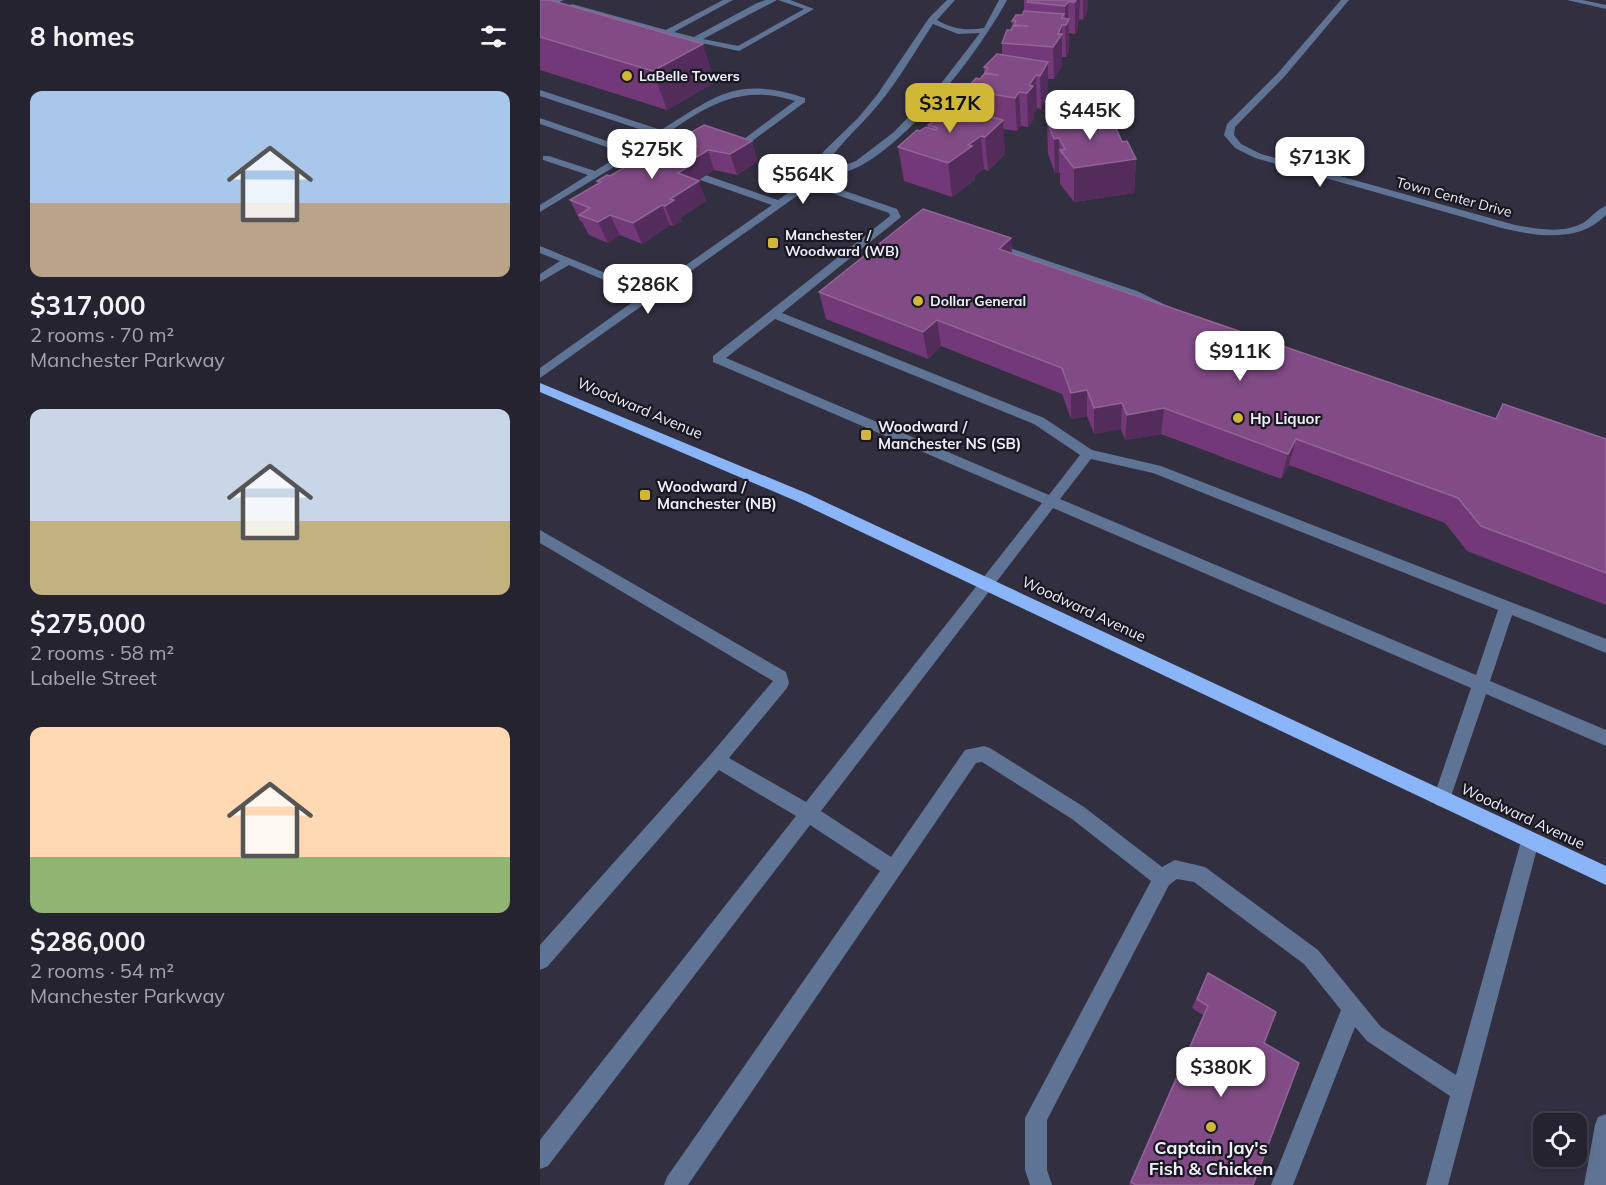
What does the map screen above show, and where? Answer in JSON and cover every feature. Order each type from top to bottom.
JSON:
[{"type":"main road","name":"Woodward Avenue","points":[[540,387],[801,497],[1606,876]]},
{"type":"street","points":[[667,33],[729,0]]},
{"type":"street","points":[[695,40],[773,0]]},
{"type":"street","points":[[540,9],[558,1],[667,33],[739,49],[810,9],[782,0]]},
{"type":"street","points":[[810,182],[827,153],[861,120],[880,97],[932,20],[951,0]]},
{"type":"street","points":[[540,374],[810,182],[860,163],[897,134],[946,83],[987,30],[1003,0]]},
{"type":"street","name":"Town Center Drive","points":[[1346,0],[1281,75],[1230,126],[1229,135],[1238,147],[1257,156],[1532,231],[1555,233],[1575,230],[1590,224],[1606,209]]},
{"type":"street","points":[[1571,0],[1606,7]]},
{"type":"street","points":[[932,20],[944,27],[966,34],[987,30]]},
{"type":"street","points":[[540,209],[634,153],[721,97],[753,88],[776,91],[802,100],[749,139]]},
{"type":"street","points":[[540,93],[663,134]]},
{"type":"street","points":[[540,121],[780,204]]},
{"type":"street","points":[[542,158],[597,175]]},
{"type":"street","points":[[810,182],[898,213],[896,217],[717,359],[1606,738]]},
{"type":"street","points":[[980,241],[1134,293],[1182,315]]},
{"type":"street","points":[[540,249],[650,296]]},
{"type":"street","points":[[540,279],[568,261]]},
{"type":"street","points":[[774,314],[1039,421],[1088,454],[1156,469],[1606,646]]},
{"type":"street","points":[[540,1158],[1088,454]]},
{"type":"street","points":[[540,536],[780,677],[781,683],[717,760],[540,960]]},
{"type":"street","points":[[1442,799],[1507,607]]},
{"type":"street","points":[[675,1185],[971,756],[984,754],[1078,813],[1162,878]]},
{"type":"street","points":[[717,760],[808,813],[892,869]]},
{"type":"street","points":[[1443,1182],[1461,1091],[1530,841]]},
{"type":"street","points":[[1041,1185],[1036,1170],[1036,1118],[1162,878],[1175,869],[1198,874],[1311,957],[1374,1034],[1461,1091]]},
{"type":"street","points":[[1282,1185],[1352,1009]]},
{"type":"street","points":[[1595,1185],[1606,1125]]},
{"type":"building","points":[[540,0],[550,0],[703,44],[653,71],[540,37]]},
{"type":"building","points":[[1028,0],[1076,0],[1068,2],[1065,6],[1027,2]]},
{"type":"building","points":[[1024,11],[1064,14],[1062,18],[1069,19],[1066,25],[1062,25],[1058,34],[1062,34],[1053,47],[1002,43],[1007,30],[1011,30],[1013,26],[1028,26],[1014,25],[1016,21],[1012,21],[1016,15],[1022,15]]},
{"type":"building","points":[[997,54],[1048,62],[1040,76],[1036,75],[1029,85],[1033,86],[1027,93],[1019,92],[1015,98],[973,91],[977,86],[970,85],[976,78],[980,79],[984,74],[999,75],[985,73],[988,68],[984,67]]},
{"type":"building","points":[[952,106],[1003,120],[985,137],[981,136],[968,145],[972,146],[948,163],[898,147],[917,130],[920,131],[926,127],[936,130],[937,128],[928,125],[935,120],[931,119]]},
{"type":"building","points":[[1104,113],[1109,121],[1113,121],[1122,142],[1127,141],[1136,159],[1074,168],[1060,150],[1065,149],[1059,138],[1054,139],[1047,121]]},
{"type":"building","points":[[704,125],[752,141],[730,154],[708,150],[680,167],[686,168],[678,173],[699,181],[670,199],[674,200],[665,206],[662,205],[633,223],[610,215],[598,222],[579,215],[590,208],[570,200],[601,182],[597,181],[607,175],[610,176],[637,160],[658,168],[666,163],[669,164],[697,146],[681,138]]},
{"type":"building","points":[[923,209],[1011,238],[999,249],[1496,419],[1503,404],[1606,439],[1606,573],[1481,526],[1458,498],[1296,439],[1288,454],[1164,408],[1127,415],[1122,403],[1094,408],[1087,390],[1071,393],[1062,368],[937,320],[923,332],[819,292]]},
{"type":"building","name":"Captain Jay's Fish & Chicken","points":[[1208,973],[1276,1012],[1264,1043],[1299,1063],[1253,1185],[1136,1185],[1131,1182],[1208,1006],[1197,999]]},
{"type":"place","name":"LaBelle Towers","points":[[627,76]]},
{"type":"place","name":"Manchester / Woodward (WB)","points":[[773,243]]},
{"type":"place","name":"Dollar General","points":[[918,301]]},
{"type":"place","name":"Hp Liquor","points":[[1238,418]]},
{"type":"place","name":"Woodward / Manchester NS (SB)","points":[[866,435]]},
{"type":"place","name":"Woodward / Manchester (NB)","points":[[645,495]]},
{"type":"place","name":"Captain Jay's Fish & Chicken","points":[[1211,1127]]}]
